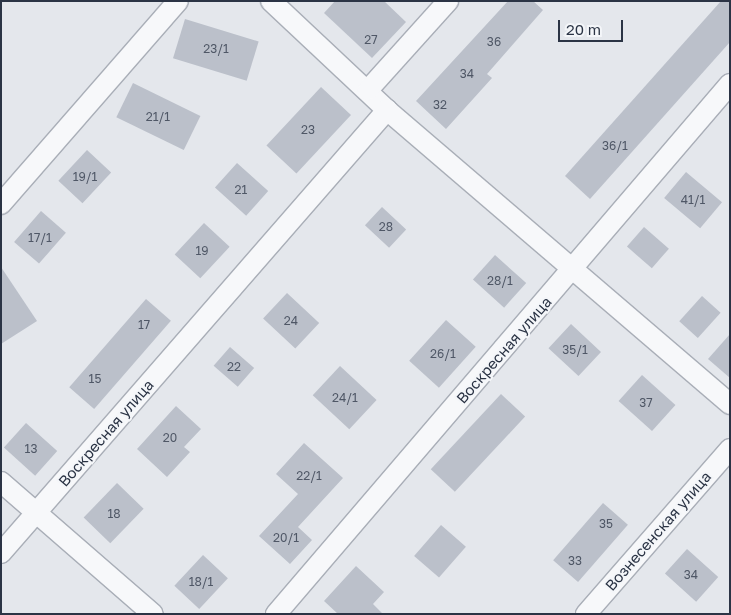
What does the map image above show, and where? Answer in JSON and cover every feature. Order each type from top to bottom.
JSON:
[{"type":"street","points":[[1,204],[178,1]]},
{"type":"street","points":[[271,1],[388,110],[572,271],[730,404]]},
{"type":"street","points":[[368,90],[448,1]]},
{"type":"street","name":"Воскресная улица","points":[[276,614],[572,271],[730,84]]},
{"type":"street","name":"Воскресная улица","points":[[1,553],[388,110]]},
{"type":"street","name":"Вознесенская улица","points":[[586,614],[730,449]]},
{"type":"street","points":[[1,482],[153,614]]},
{"type":"building","points":[[335,1],[384,1],[406,22],[372,58],[324,13]]},
{"type":"building","points":[[508,1],[533,1],[543,10],[487,74],[492,78],[446,129],[416,101]]},
{"type":"building","points":[[721,1],[730,1],[730,42],[590,199],[565,176]]},
{"type":"building","points":[[185,19],[259,42],[247,81],[173,58]]},
{"type":"building","points":[[133,83],[200,116],[184,150],[116,117]]},
{"type":"building","points":[[321,87],[351,115],[296,173],[266,146]]},
{"type":"building","points":[[87,150],[111,173],[82,203],[58,181]]},
{"type":"building","points":[[237,163],[268,191],[246,216],[215,188]]},
{"type":"building","points":[[686,172],[722,202],[700,228],[664,198]]},
{"type":"building","points":[[382,207],[406,230],[389,248],[365,225]]},
{"type":"building","points":[[41,211],[66,233],[39,264],[14,242]]},
{"type":"building","points":[[204,223],[230,247],[200,278],[175,254]]},
{"type":"building","points":[[644,227],[669,249],[652,268],[627,247]]},
{"type":"building","points":[[495,255],[526,283],[504,308],[473,280]]},
{"type":"building","points":[[1,267],[37,321],[1,344]]},
{"type":"building","points":[[287,293],[319,323],[295,349],[263,319]]},
{"type":"building","points":[[702,296],[721,313],[698,338],[679,321]]},
{"type":"building","points":[[146,299],[171,321],[94,409],[69,387]]},
{"type":"building","points":[[446,320],[476,347],[439,388],[409,361]]},
{"type":"building","points":[[571,324],[601,352],[578,376],[548,348]]},
{"type":"building","points":[[730,334],[730,378],[708,359]]},
{"type":"building","points":[[230,347],[254,368],[238,387],[214,366]]},
{"type":"building","points":[[340,366],[377,400],[349,429],[313,395]]},
{"type":"building","points":[[642,375],[675,405],[652,431],[619,401]]},
{"type":"building","points":[[501,394],[525,417],[455,492],[431,469]]},
{"type":"building","points":[[176,406],[201,429],[184,447],[190,452],[167,477],[137,449]]},
{"type":"building","points":[[26,423],[57,451],[35,476],[4,448]]},
{"type":"building","points":[[304,443],[343,478],[298,527],[312,540],[290,564],[259,536],[298,494],[276,474]]},
{"type":"building","points":[[117,483],[144,509],[110,543],[84,518]]},
{"type":"building","points":[[603,503],[628,525],[578,582],[553,560]]},
{"type":"building","points":[[441,525],[466,547],[439,578],[414,556]]},
{"type":"building","points":[[687,549],[718,577],[696,602],[665,574]]},
{"type":"building","points":[[203,555],[228,578],[199,609],[174,586]]},
{"type":"building","points":[[356,566],[384,592],[373,604],[383,614],[338,614],[324,601]]}]
